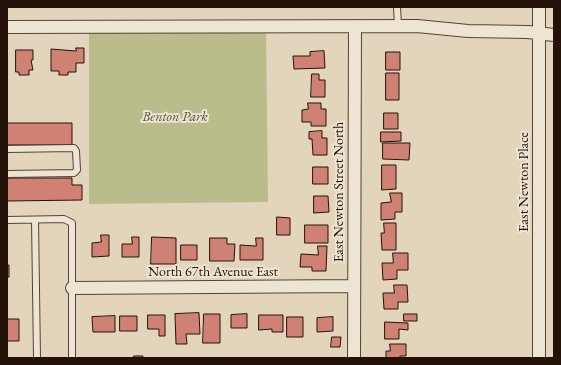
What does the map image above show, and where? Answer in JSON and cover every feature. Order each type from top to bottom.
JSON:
[{"type":"street","name":"East Newton Place","points":[[539,7],[539,358]]},
{"type":"street","name":"East Newton Street North","points":[[354,358],[353,286],[355,26]]},
{"type":"street","points":[[7,27],[398,26],[431,27],[475,32],[539,33],[554,35]]},
{"type":"street","name":"North 67th Avenue East","points":[[72,288],[353,286]]},
{"type":"lane","points":[[397,7],[398,26]]},
{"type":"lane","points":[[7,149],[74,148],[76,151],[77,170],[74,173],[7,174]]},
{"type":"lane","points":[[7,220],[64,219],[72,223],[72,358]]},
{"type":"lane","points":[[35,220],[37,358]]},
{"type":"green space","name":"Benton Park","points":[[89,31],[266,32],[268,202],[89,204]]},
{"type":"building","points":[[76,48],[84,48],[84,63],[76,63],[76,72],[68,72],[68,75],[59,75],[59,71],[51,71],[51,49],[76,51]]},
{"type":"building","points":[[16,50],[33,50],[33,60],[31,60],[33,70],[29,70],[29,75],[19,75],[19,72],[16,72]]},
{"type":"building","points":[[324,51],[325,68],[294,69],[293,56],[310,56],[310,52]]},
{"type":"building","points":[[386,52],[400,52],[400,70],[386,70]]},
{"type":"building","points":[[386,73],[399,73],[399,100],[386,100]]},
{"type":"building","points":[[312,74],[319,74],[319,80],[325,80],[325,97],[311,97]]},
{"type":"building","points":[[308,103],[321,103],[321,109],[326,109],[326,126],[311,126],[311,122],[302,122],[302,110],[308,109]]},
{"type":"building","points":[[384,113],[398,113],[398,129],[384,129]]},
{"type":"building","points":[[7,123],[72,123],[72,145],[7,145]]},
{"type":"building","points":[[322,131],[322,138],[327,138],[327,155],[313,155],[312,139],[309,139],[309,132]]},
{"type":"building","points":[[381,132],[401,132],[401,141],[381,142]]},
{"type":"building","points":[[383,143],[410,143],[409,160],[383,159]]},
{"type":"building","points":[[382,165],[396,165],[396,189],[382,190]]},
{"type":"building","points":[[313,167],[328,167],[328,184],[313,184]]},
{"type":"building","points":[[7,178],[72,178],[72,185],[82,185],[82,200],[7,201]]},
{"type":"building","points":[[390,193],[402,193],[402,212],[395,212],[395,219],[381,220],[381,203],[391,202]]},
{"type":"building","points":[[314,196],[328,196],[329,212],[314,213]]},
{"type":"building","points":[[277,217],[290,218],[290,235],[277,235]]},
{"type":"building","points":[[384,223],[396,223],[396,250],[382,250],[381,233],[384,233]]},
{"type":"building","points":[[305,225],[328,225],[328,243],[305,243]]},
{"type":"building","points":[[101,235],[109,235],[109,256],[92,257],[92,243],[101,242]]},
{"type":"building","points":[[132,237],[139,237],[139,257],[122,257],[122,244],[132,244]]},
{"type":"building","points":[[152,237],[176,238],[176,264],[151,264]]},
{"type":"building","points":[[210,238],[227,238],[227,244],[235,244],[234,261],[210,261]]},
{"type":"building","points":[[256,238],[263,238],[263,260],[240,260],[240,245],[256,246]]},
{"type":"building","points":[[181,245],[197,245],[197,260],[181,260]]},
{"type":"building","points":[[318,246],[327,246],[326,271],[312,271],[312,267],[300,267],[301,254],[318,255]]},
{"type":"building","points":[[393,253],[408,253],[408,270],[397,270],[397,279],[383,280],[382,263],[393,263]]},
{"type":"building","points":[[7,265],[9,265],[9,277],[7,277]]},
{"type":"building","points":[[394,285],[407,285],[408,302],[398,302],[398,309],[384,309],[383,293],[394,293]]},
{"type":"building","points":[[199,313],[200,334],[186,334],[187,344],[176,344],[175,314]]},
{"type":"building","points":[[204,314],[220,314],[220,343],[203,343]]},
{"type":"building","points":[[247,314],[247,328],[231,328],[231,315]]},
{"type":"building","points":[[404,314],[417,314],[417,321],[404,321]]},
{"type":"building","points":[[148,315],[165,315],[165,336],[159,336],[159,329],[148,329]]},
{"type":"building","points":[[259,315],[283,315],[283,332],[272,332],[272,329],[259,330]]},
{"type":"building","points":[[115,316],[115,332],[93,332],[92,317]]},
{"type":"building","points":[[120,316],[137,316],[137,331],[120,331]]},
{"type":"building","points":[[287,317],[303,317],[303,337],[287,337]]},
{"type":"building","points":[[333,317],[333,331],[317,332],[317,318]]},
{"type":"building","points":[[7,319],[19,319],[19,341],[7,341]]},
{"type":"building","points":[[385,322],[408,323],[408,330],[399,329],[399,339],[385,339]]},
{"type":"building","points":[[332,337],[341,337],[340,347],[331,347]]},
{"type":"building","points":[[390,344],[406,344],[406,356],[400,356],[400,358],[386,358],[386,351],[390,351]]},
{"type":"building","points":[[134,356],[143,356],[143,358],[134,358]]}]
